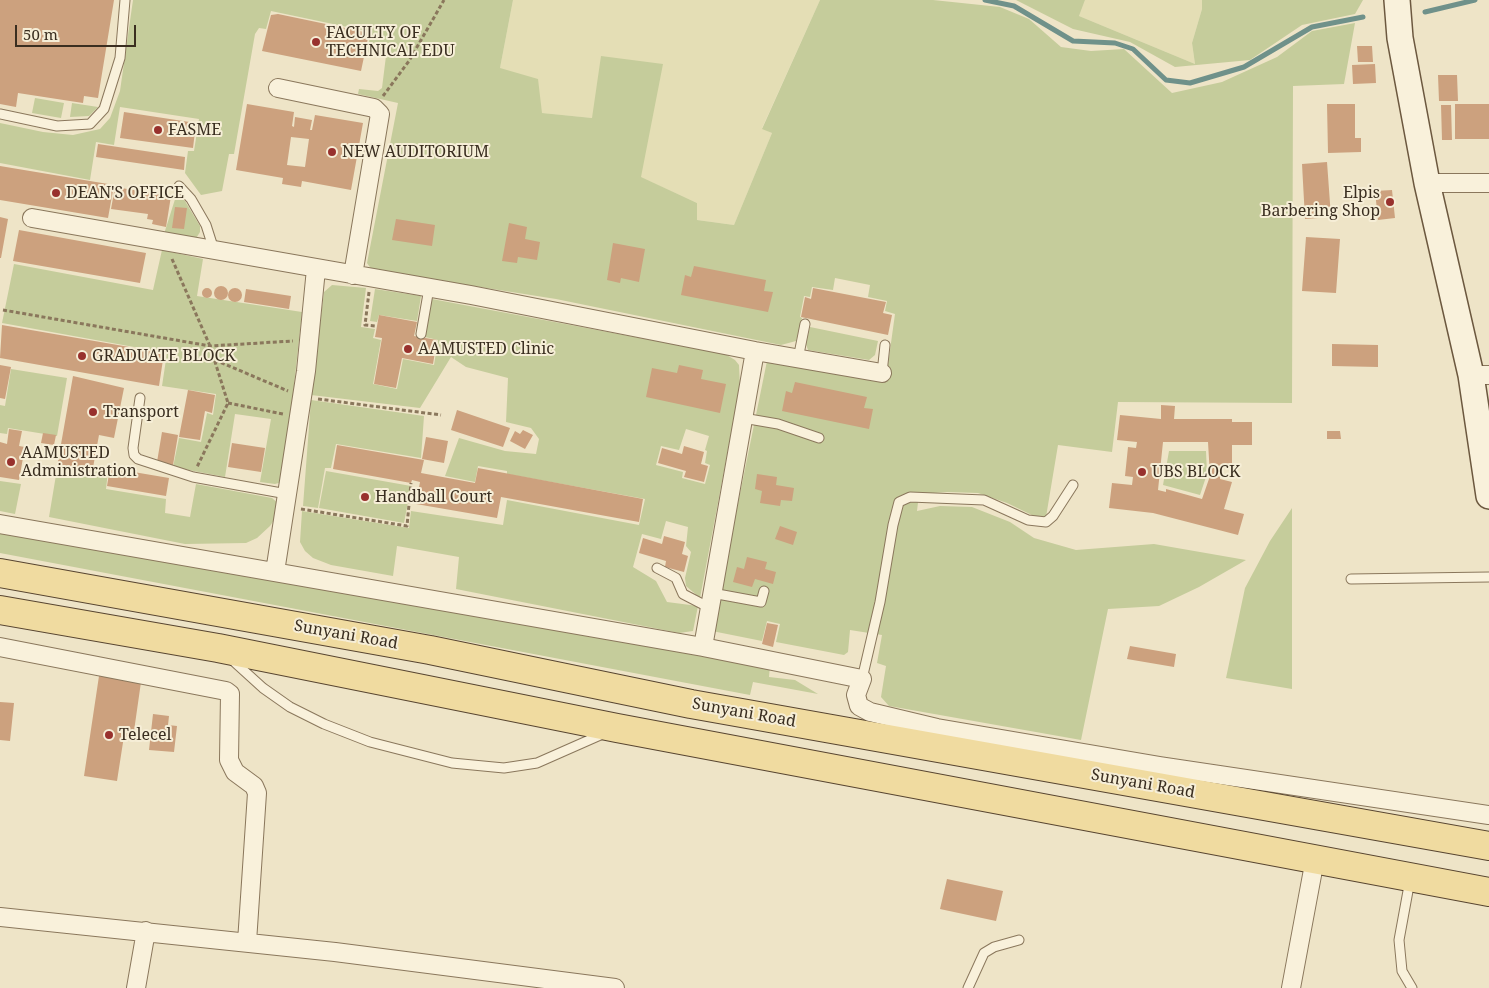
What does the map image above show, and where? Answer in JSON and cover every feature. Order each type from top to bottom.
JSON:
[{"type":"main road","name":"Sunyani Road","points":[[0,573],[430,650],[691,704],[1489,846]]},
{"type":"main road","points":[[186,606],[218,648]]},
{"type":"main road","points":[[0,610],[218,648],[616,728],[1489,892]]},
{"type":"street","points":[[1397,0],[1400,38],[1427,183],[1480,375],[1489,496]]},
{"type":"street","points":[[278,88],[374,108],[378,111],[381,119],[353,276]]},
{"type":"street","points":[[1427,183],[1489,183]]},
{"type":"street","points":[[32,218],[429,288],[755,351],[882,373]]},
{"type":"street","points":[[275,572],[302,396],[316,269]]},
{"type":"street","points":[[703,646],[755,351]]},
{"type":"street","points":[[0,524],[703,646],[862,679],[856,695],[859,706],[870,712],[937,728],[1160,766],[1489,815]]},
{"type":"street","points":[[0,647],[226,691],[230,694],[229,760],[234,772],[254,786],[257,793],[247,942]]},
{"type":"street","points":[[1291,988],[1315,859]]},
{"type":"street","points":[[0,917],[247,942],[615,988]]},
{"type":"street","points":[[136,988],[146,931]]},
{"type":"lane","points":[[0,114],[56,126],[90,124],[104,109],[120,58],[125,0]]},
{"type":"lane","points":[[179,186],[190,199],[206,225],[214,251]]},
{"type":"lane","points":[[421,334],[429,288]]},
{"type":"lane","points":[[798,359],[805,324]]},
{"type":"lane","points":[[882,373],[885,345]]},
{"type":"lane","points":[[140,398],[134,455],[144,463],[286,500]]},
{"type":"lane","points":[[743,418],[778,424],[819,438]]},
{"type":"lane","points":[[862,679],[880,602],[892,525],[900,502],[910,497],[984,500],[1028,520],[1046,522],[1053,516],[1074,485]]},
{"type":"lane","points":[[657,568],[676,578],[683,594],[711,600],[761,602],[764,591]]},
{"type":"lane","points":[[1351,579],[1489,577]]},
{"type":"lane","points":[[218,648],[263,688],[290,707],[324,724],[370,742],[452,763],[504,768],[537,762],[616,728]]},
{"type":"lane","points":[[1410,877],[1399,940],[1402,971],[1412,988]]},
{"type":"lane","points":[[968,988],[984,953],[994,947],[1019,940]]},
{"type":"path","points":[[374,108],[409,61],[444,0]]},
{"type":"path","points":[[165,242],[210,346],[228,403],[193,477]]},
{"type":"path","points":[[371,279],[365,325],[376,326]]},
{"type":"path","points":[[3,310],[210,346],[308,340]]},
{"type":"path","points":[[214,360],[302,396],[441,414]]},
{"type":"path","points":[[228,403],[299,418]]},
{"type":"path","points":[[286,500],[407,526],[411,483]]},
{"type":"shaded area","points":[[513,0],[820,0],[762,128],[772,133],[734,225],[697,220],[697,203],[640,177],[592,118],[541,113],[500,68]]},
{"type":"shaded area","points":[[1085,0],[1202,0],[1202,9],[1192,43],[1195,64],[1079,16]]},
{"type":"green space","points":[[133,0],[513,0],[500,68],[538,79],[542,113],[592,118],[601,56],[663,64],[641,177],[697,203],[697,220],[734,225],[772,133],[762,129],[820,0],[933,0],[1000,7],[1029,19],[1061,47],[1091,51],[1124,49],[1172,93],[1222,82],[1277,57],[1312,31],[1355,23],[1344,84],[1293,86],[1292,403],[1118,402],[1112,452],[1058,445],[1046,517],[1036,517],[1007,503],[978,493],[947,492],[919,494],[917,511],[940,506],[972,507],[1010,522],[1034,538],[1076,550],[1154,544],[1246,560],[1199,587],[1159,606],[1108,609],[1081,740],[889,706],[881,697],[886,666],[877,663],[882,635],[850,630],[848,652],[844,655],[776,642],[780,624],[767,621],[762,641],[712,631],[767,361],[886,379],[895,314],[885,311],[887,301],[868,297],[870,285],[835,278],[833,290],[812,287],[810,297],[804,296],[800,317],[802,318],[796,341],[781,345],[556,299],[372,270],[367,263],[398,103],[358,94],[359,89],[378,91],[382,88],[386,56],[367,52],[371,32],[271,11],[266,29],[259,28],[255,34],[234,154],[229,154],[222,191],[201,195],[185,173],[188,151],[194,151],[199,119],[120,107],[114,145],[96,142],[90,180],[0,163],[0,123],[43,132],[73,135],[100,129],[110,118],[120,91]]},
{"type":"green space","points":[[1016,0],[1085,0],[1079,16],[1195,64],[1192,43],[1202,9],[1202,0],[1363,0],[1355,14],[1302,25],[1250,60],[1175,67],[1130,42],[1073,29]]},
{"type":"green space","points":[[35,98],[64,103],[61,118],[32,113]]},
{"type":"green space","points":[[72,103],[98,107],[89,116],[70,117]]},
{"type":"green space","points":[[177,193],[185,201],[200,226],[200,232],[195,240],[164,234]]},
{"type":"green space","points":[[162,250],[203,259],[197,296],[302,312],[284,478],[282,482],[275,484],[260,482],[271,419],[235,414],[225,477],[173,467],[179,438],[201,442],[207,413],[213,415],[216,394],[162,386],[167,353],[2,323],[14,264],[153,290]]},
{"type":"green space","points":[[332,285],[366,288],[361,327],[375,329],[373,338],[381,340],[373,384],[397,389],[403,359],[434,365],[438,340],[425,337],[432,299],[725,354],[735,360],[739,365],[740,386],[700,598],[686,586],[685,578],[691,552],[686,546],[688,527],[666,521],[661,539],[642,534],[633,567],[656,581],[667,602],[698,606],[693,631],[679,633],[456,589],[459,557],[397,546],[393,576],[331,565],[313,558],[305,551],[300,542],[302,511],[409,528],[411,511],[503,525],[507,500],[639,525],[645,499],[507,474],[507,471],[478,466],[475,482],[445,476],[459,438],[505,451],[536,454],[539,439],[531,428],[506,422],[508,378],[466,367],[451,357],[420,408],[311,395],[324,292]],"holes":[[[686,429],[709,436],[705,450],[707,451],[705,463],[710,465],[705,484],[682,478],[683,472],[656,465],[661,446],[679,450]]]},
{"type":"green space","points":[[375,289],[421,296],[417,321],[379,315],[377,322],[370,321]]},
{"type":"green space","points":[[810,327],[878,341],[875,355],[869,360],[808,350],[806,344]]},
{"type":"green space","points":[[11,369],[67,378],[57,436],[8,428],[7,434],[0,433],[0,405],[5,406]]},
{"type":"green space","points":[[311,400],[424,416],[421,458],[336,444],[331,468],[325,468],[318,508],[303,506]]},
{"type":"green space","points":[[1169,451],[1206,451],[1207,474],[1200,495],[1163,485]]},
{"type":"green space","points":[[57,469],[93,477],[95,469],[108,471],[106,489],[166,499],[165,513],[190,517],[196,484],[272,498],[279,504],[276,517],[270,526],[257,538],[246,543],[185,544],[49,517]]},
{"type":"green space","name":"Handball Court","points":[[326,471],[411,486],[404,523],[319,508]]},
{"type":"green space","points":[[0,481],[21,484],[15,514],[0,511]]},
{"type":"green space","points":[[1292,508],[1292,689],[1226,678],[1245,588],[1270,541]]},
{"type":"green space","points":[[0,530],[770,665],[769,677],[795,680],[818,694],[753,682],[750,695],[0,553]]},
{"type":"building","points":[[0,0],[114,0],[98,98],[84,96],[83,103],[18,93],[16,107],[0,104]]},
{"type":"building","name":"FACULTY OF TECHNICAL EDU","points":[[278,14],[369,33],[361,71],[262,51],[271,15]]},
{"type":"building","points":[[1357,46],[1372,46],[1373,62],[1358,62]]},
{"type":"building","points":[[1375,64],[1376,83],[1353,84],[1352,65]]},
{"type":"building","points":[[1438,75],[1457,75],[1458,101],[1439,101]]},
{"type":"building","name":"NEW AUDITORIUM","points":[[247,104],[294,112],[292,126],[294,127],[295,117],[312,120],[310,130],[312,130],[315,115],[363,123],[351,190],[302,181],[301,187],[282,184],[283,178],[236,170]],"holes":[[[291,137],[309,139],[305,167],[287,165]]]},
{"type":"building","points":[[1327,104],[1355,104],[1355,138],[1361,138],[1361,152],[1328,153]]},
{"type":"building","points":[[1455,104],[1489,104],[1489,139],[1455,139]]},
{"type":"building","points":[[1441,105],[1451,105],[1452,140],[1442,140]]},
{"type":"building","name":"FASME","points":[[124,112],[196,123],[193,148],[120,138]]},
{"type":"building","points":[[98,144],[185,157],[184,170],[96,157]]},
{"type":"building","points":[[1327,162],[1331,217],[1305,219],[1302,164]]},
{"type":"building","name":"DEAN'S OFFICE","points":[[0,166],[114,185],[108,218],[0,200]]},
{"type":"building","points":[[115,187],[171,196],[166,227],[152,224],[153,220],[147,219],[148,214],[111,209]]},
{"type":"building","points":[[1392,190],[1395,218],[1378,220],[1375,191]]},
{"type":"building","points":[[175,207],[187,208],[184,229],[172,228]]},
{"type":"building","points":[[0,217],[8,219],[1,258],[0,258]]},
{"type":"building","points":[[396,219],[435,225],[432,246],[392,240]]},
{"type":"building","points":[[509,223],[527,227],[525,239],[540,242],[537,260],[518,257],[517,263],[502,261]]},
{"type":"building","points":[[19,230],[146,253],[140,283],[13,261]]},
{"type":"building","points":[[1306,237],[1340,239],[1336,293],[1302,291]]},
{"type":"building","points":[[613,243],[645,249],[639,282],[621,278],[620,283],[607,280]]},
{"type":"building","points":[[694,266],[766,280],[764,291],[773,292],[768,312],[681,295],[685,275],[691,277]]},
{"type":"building","points":[[221,286],[226,288],[228,293],[226,298],[221,300],[216,298],[214,293],[216,288]]},
{"type":"building","points":[[207,288],[212,293],[207,298],[202,293]]},
{"type":"building","points":[[235,288],[240,290],[242,295],[240,300],[235,302],[230,300],[228,295],[230,290]]},
{"type":"building","points":[[813,288],[886,302],[883,313],[892,315],[888,335],[801,317],[805,297],[811,299]]},
{"type":"building","points":[[246,289],[291,296],[289,309],[244,302]]},
{"type":"building","name":"AAMUSTED Clinic","points":[[379,315],[417,322],[414,336],[437,340],[433,364],[402,358],[396,388],[374,384],[382,338],[375,337]]},
{"type":"building","name":"GRADUATE BLOCK","points":[[2,325],[164,353],[159,386],[0,358]]},
{"type":"building","points":[[1332,344],[1378,345],[1378,367],[1332,366]]},
{"type":"building","points":[[0,365],[11,367],[5,399],[0,398]]},
{"type":"building","points":[[679,365],[703,370],[701,379],[726,384],[720,413],[646,397],[652,368],[677,373]]},
{"type":"building","name":"Transport","points":[[73,376],[124,388],[114,438],[99,435],[92,473],[57,467]]},
{"type":"building","points":[[795,382],[867,397],[864,408],[873,409],[869,429],[782,411],[786,391],[792,393]]},
{"type":"building","name":"Transport","points":[[188,390],[215,395],[212,413],[205,411],[200,440],[179,437]]},
{"type":"building","name":"UBS BLOCK","points":[[1161,405],[1175,406],[1174,419],[1232,419],[1232,422],[1252,422],[1252,445],[1232,445],[1232,468],[1220,468],[1220,479],[1232,482],[1224,509],[1244,514],[1238,535],[1153,513],[1109,508],[1112,483],[1132,485],[1133,477],[1125,476],[1128,447],[1136,448],[1137,442],[1117,440],[1120,415],[1161,419]],"holes":[[[1163,442],[1208,442],[1210,476],[1202,499],[1166,489],[1166,492],[1158,490]]]},
{"type":"building","points":[[457,410],[510,428],[503,447],[451,430]]},
{"type":"building","name":"AAMUSTED Administration","points":[[9,429],[22,431],[19,446],[25,447],[19,480],[0,477],[0,442],[7,444]]},
{"type":"building","points":[[523,430],[533,435],[525,449],[510,441],[515,431],[520,434]]},
{"type":"building","points":[[1327,431],[1340,431],[1341,439],[1327,439]]},
{"type":"building","points":[[162,432],[178,435],[173,465],[157,462]]},
{"type":"building","points":[[43,433],[56,435],[54,445],[41,443]]},
{"type":"building","points":[[426,437],[448,441],[444,463],[422,459]]},
{"type":"building","points":[[232,443],[265,448],[261,472],[228,467]]},
{"type":"building","points":[[337,445],[424,460],[421,473],[475,483],[478,468],[643,499],[639,522],[501,497],[497,518],[416,504],[420,482],[412,480],[411,483],[333,469]]},
{"type":"building","points":[[684,446],[704,452],[701,464],[708,466],[704,482],[684,477],[686,471],[658,463],[662,448],[682,454]]},
{"type":"building","name":"Transport","points":[[110,468],[169,478],[166,496],[107,486]]},
{"type":"building","points":[[757,474],[777,477],[776,485],[794,488],[792,501],[781,500],[780,506],[760,503],[762,491],[755,489]]},
{"type":"building","points":[[780,526],[797,532],[793,545],[775,539]]},
{"type":"building","points":[[664,536],[685,542],[682,554],[688,556],[684,572],[665,567],[666,561],[639,553],[643,538],[662,544]]},
{"type":"building","points":[[747,557],[767,562],[765,569],[776,572],[773,584],[755,579],[752,587],[733,582],[737,567],[744,569]]},
{"type":"building","points":[[767,623],[778,625],[773,647],[762,644]]},
{"type":"building","points":[[1130,646],[1176,654],[1174,667],[1127,659]]},
{"type":"building","points":[[99,676],[141,682],[133,738],[124,736],[117,781],[84,776]]},
{"type":"building","points":[[0,702],[14,703],[10,741],[0,740]]},
{"type":"building","points":[[153,714],[169,716],[168,725],[177,726],[174,752],[149,750]]},
{"type":"building","points":[[947,879],[1003,891],[996,921],[940,909]]},
{"type":"waterway","points":[[985,0],[1014,6],[1073,41],[1115,43],[1133,49],[1166,80],[1190,83],[1244,67],[1312,27],[1363,17]]},
{"type":"waterway","points":[[1425,12],[1475,0]]},
{"type":"place","name":"FACULTY OF TECHNICAL EDU","points":[[316,42]]},
{"type":"place","name":"FASME","points":[[158,130]]},
{"type":"place","name":"NEW AUDITORIUM","points":[[332,152]]},
{"type":"place","name":"DEAN'S OFFICE","points":[[56,193]]},
{"type":"place","name":"Elpis Barbering Shop","points":[[1390,202]]},
{"type":"place","name":"AAMUSTED Clinic","points":[[408,349]]},
{"type":"place","name":"GRADUATE BLOCK","points":[[82,356]]},
{"type":"place","name":"Transport","points":[[93,412]]},
{"type":"place","name":"AAMUSTED Administration","points":[[11,462]]},
{"type":"place","name":"UBS BLOCK","points":[[1142,472]]},
{"type":"place","name":"Handball Court","points":[[365,497]]},
{"type":"place","name":"Telecel","points":[[109,735]]}]
